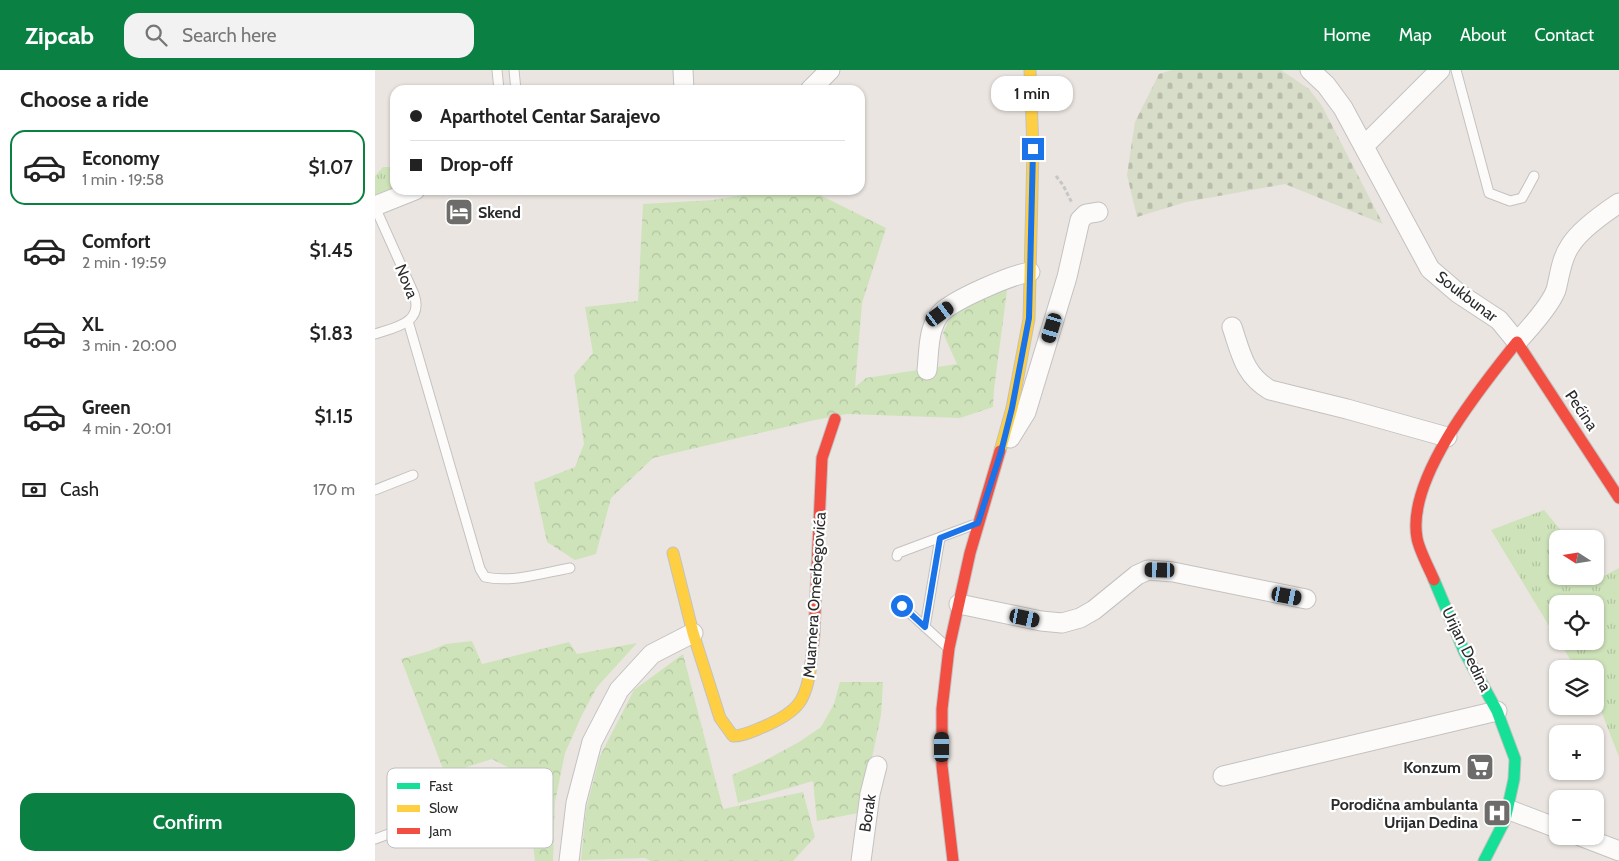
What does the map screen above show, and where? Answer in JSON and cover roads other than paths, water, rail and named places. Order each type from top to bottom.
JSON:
[{"type":"street","points":[[683,70],[684,85]]},
{"type":"street","points":[[815,85],[830,70]]},
{"type":"street","points":[[953,861],[942,766],[942,709],[949,648],[978,523],[1001,452],[1012,408],[1029,318],[1033,149],[1030,70]]},
{"type":"street","name":"Soukbunar","points":[[1310,70],[1326,85],[1343,108],[1430,269],[1457,293],[1499,320],[1517,342]]},
{"type":"street","points":[[1364,146],[1439,70]]},
{"type":"street","points":[[375,206],[402,195]]},
{"type":"street","points":[[1517,342],[1533,324],[1555,292],[1563,260],[1570,245],[1619,203]]},
{"type":"street","points":[[1001,452],[1027,412],[1067,277],[1080,220],[1086,214],[1098,212]]},
{"type":"street","points":[[927,370],[932,330],[940,314],[957,301],[1016,274],[1030,272]]},
{"type":"street","points":[[1232,327],[1246,366],[1252,376],[1258,383],[1270,390],[1447,437]]},
{"type":"street","name":"Urijan Dedina","points":[[1484,861],[1505,820],[1514,780],[1515,759],[1497,711],[1464,651],[1417,538],[1417,516],[1423,487],[1447,437],[1486,381],[1517,342]]},
{"type":"street","name":"Pećina","points":[[1517,342],[1619,498]]},
{"type":"street","name":"Muamera Omerbegovića","points":[[673,554],[693,633],[720,718],[728,731],[733,736],[742,736],[784,718],[797,707],[805,694],[809,675],[814,634],[823,458],[835,419]]},
{"type":"street","points":[[959,604],[1041,621],[1062,623],[1080,618],[1094,610],[1137,575],[1148,570],[1173,572],[1306,599]]},
{"type":"street","points":[[569,861],[576,803],[592,742],[619,690],[652,654],[693,633]]},
{"type":"street","points":[[1223,776],[1497,711]]},
{"type":"street","name":"Borak","points":[[861,861],[870,794],[877,766]]},
{"type":"street","points":[[1507,809],[1549,825]]},
{"type":"street","points":[[1603,845],[1619,851]]},
{"type":"lane","points":[[497,70],[498,85]]},
{"type":"lane","points":[[514,70],[516,85]]},
{"type":"lane","points":[[1456,70],[1489,193],[1510,201],[1522,198],[1533,176]]},
{"type":"lane","name":"Nova","points":[[375,206],[416,300],[413,316],[408,321],[375,334]]},
{"type":"lane","points":[[408,321],[480,569],[485,577],[509,579],[570,568]]},
{"type":"lane","points":[[375,490],[413,475]]},
{"type":"lane","points":[[897,556],[898,553],[978,523]]},
{"type":"lane","points":[[925,627],[940,538]]},
{"type":"lane","points":[[902,606],[949,648]]},
{"type":"lane","points":[[375,840],[387,835]]},
{"type":"place","name":"Skend","points":[[459,212]]},
{"type":"place","name":"Konzum","points":[[1480,767]]},
{"type":"place","name":"Porodična ambulanta Urijan Dedina","points":[[1497,813]]}]
